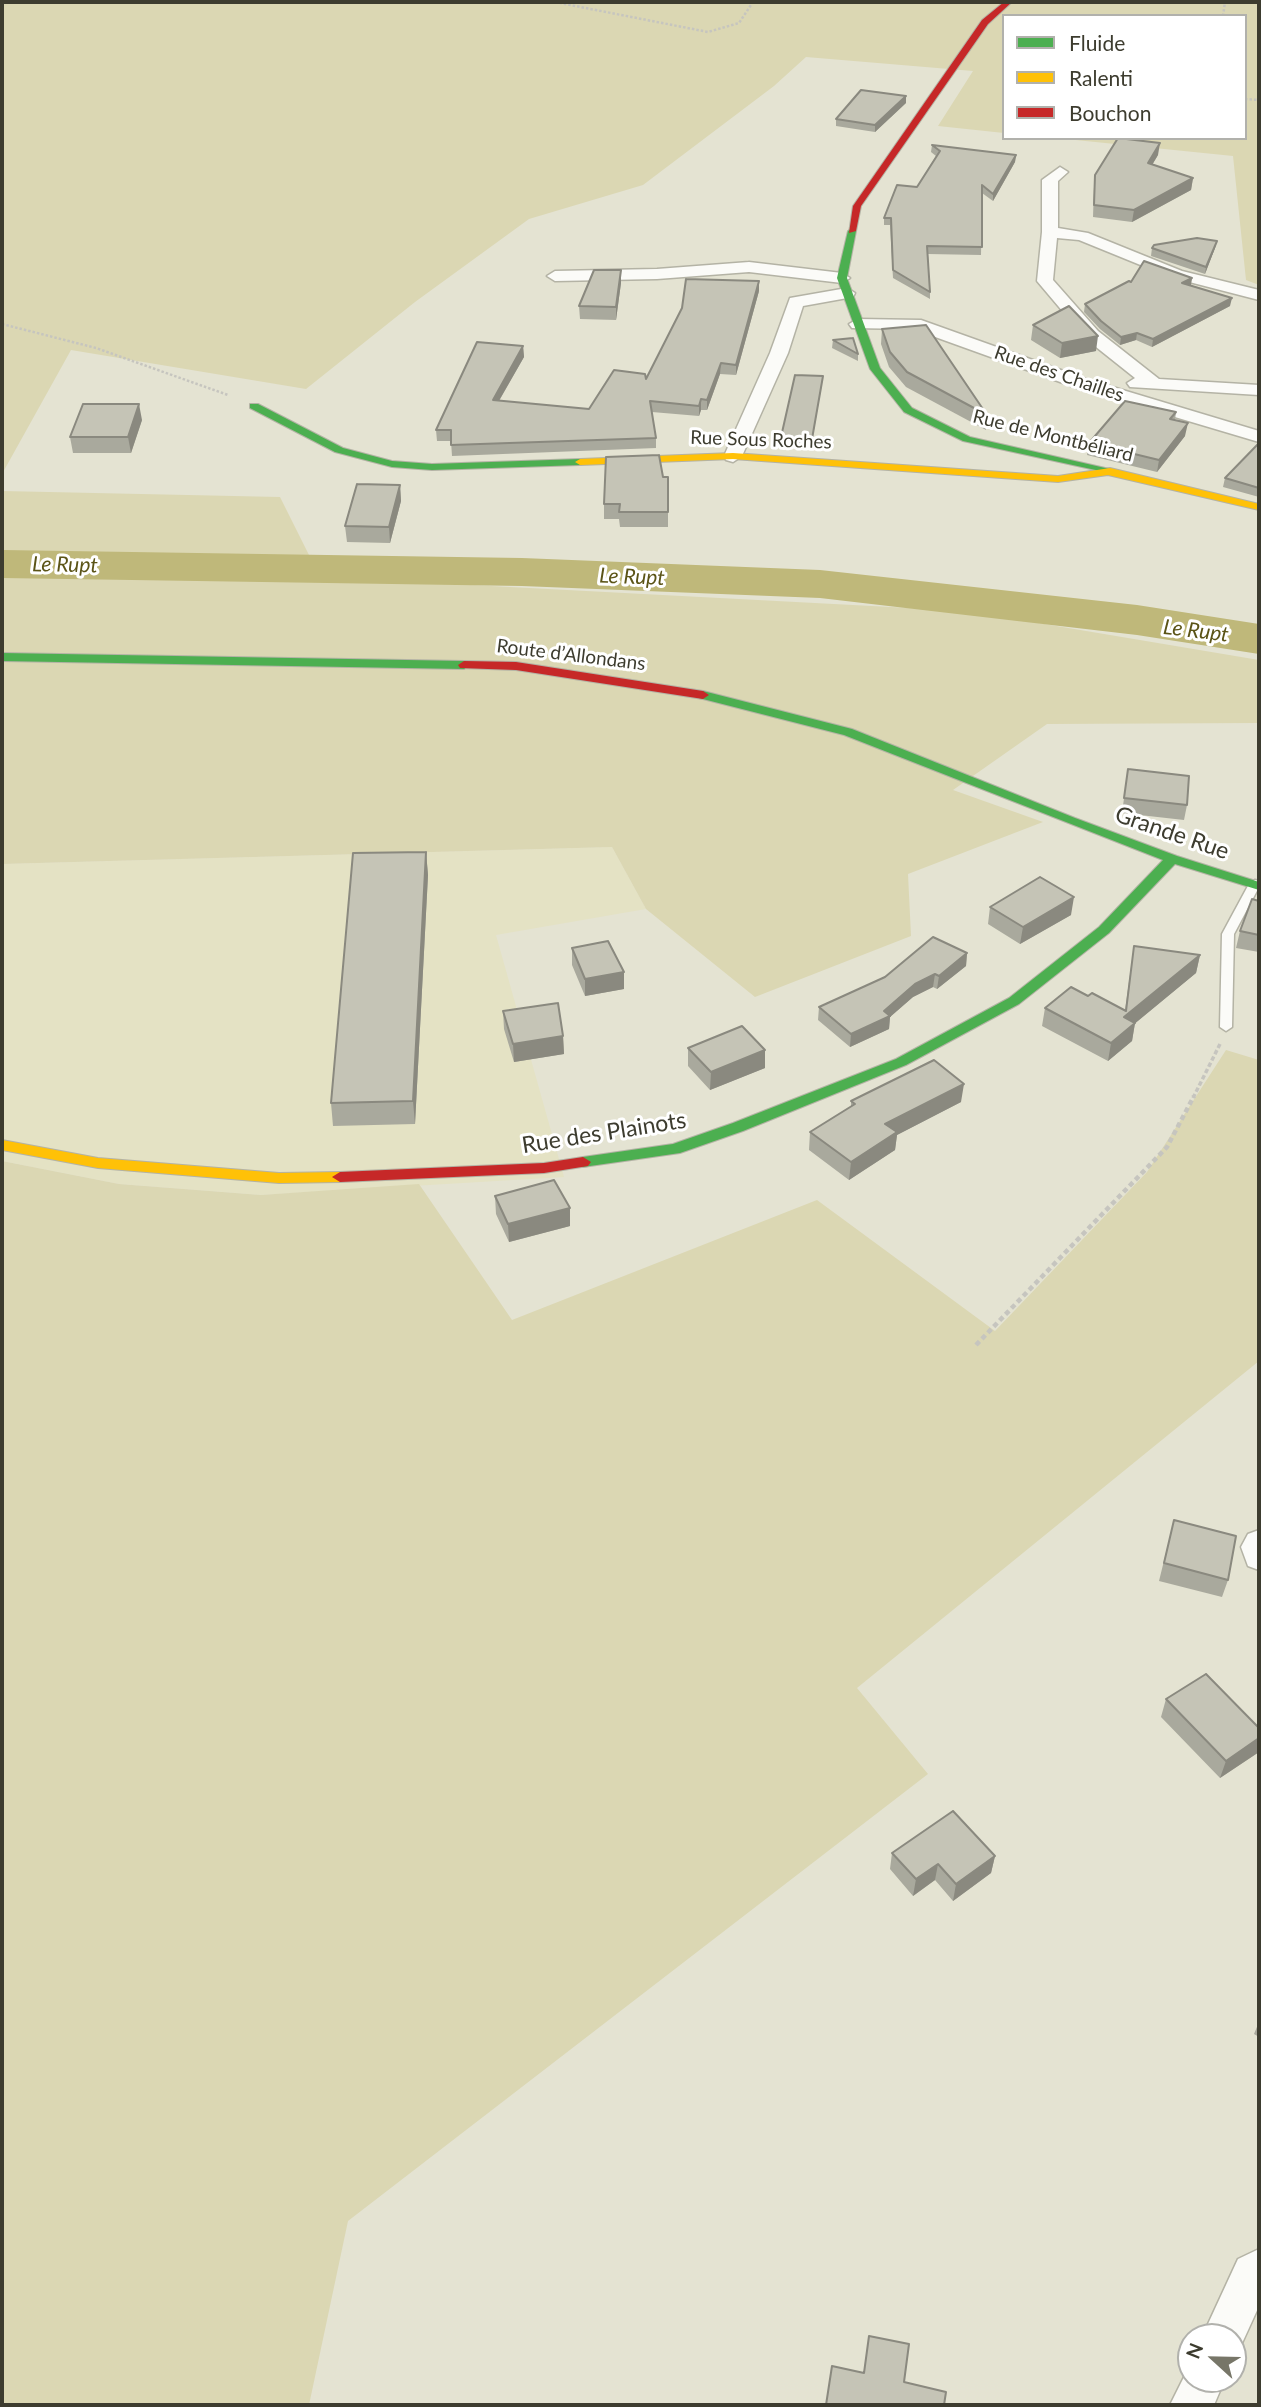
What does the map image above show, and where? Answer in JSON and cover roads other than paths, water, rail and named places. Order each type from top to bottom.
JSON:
[{"type":"street","points":[[845,286],[857,206],[985,22],[1008,2]]},
{"type":"street","points":[[1060,172],[1050,180],[1050,232],[1045,281],[1092,335],[1153,383]]},
{"type":"street","points":[[1050,232],[1082,236],[1176,274],[1259,295]]},
{"type":"street","points":[[555,276],[657,274],[749,267],[845,286]]},
{"type":"street","points":[[733,456],[779,353],[796,302],[845,286]]},
{"type":"street","name":"Rue de Montbéliard","points":[[845,286],[875,369],[908,410],[967,439],[1259,507]]},
{"type":"street","name":"Rue des Chailles","points":[[858,324],[915,324],[1080,383],[1259,437]]},
{"type":"street","points":[[1080,383],[1153,383],[1259,390]]},
{"type":"street","name":"Rue Sous Roches","points":[[254,406],[339,450],[392,464],[432,467],[733,456],[1058,479],[1110,471]]},
{"type":"street","name":"Route d’Allondans","points":[[2,657],[516,666],[618,680],[730,701],[848,732],[1070,821]]},
{"type":"street","name":"Grande Rue","points":[[1070,821],[1172,859],[1257,885]]},
{"type":"street","name":"Rue des Plainots","points":[[2,1145],[98,1163],[279,1178],[421,1175],[544,1168],[675,1149],[738,1128],[901,1062],[1014,1002],[1104,930],[1172,859]]},
{"type":"street","points":[[1259,1543],[1259,1557]]},
{"type":"street","points":[[1230,2323],[1253,2274],[1259,2270]]},
{"type":"lane","points":[[1226,1027],[1225,963],[1228,934],[1257,885]]},
{"type":"waterway","name":"Le Rupt","points":[[2,564],[522,572],[820,584],[1137,620],[1259,639]]}]
